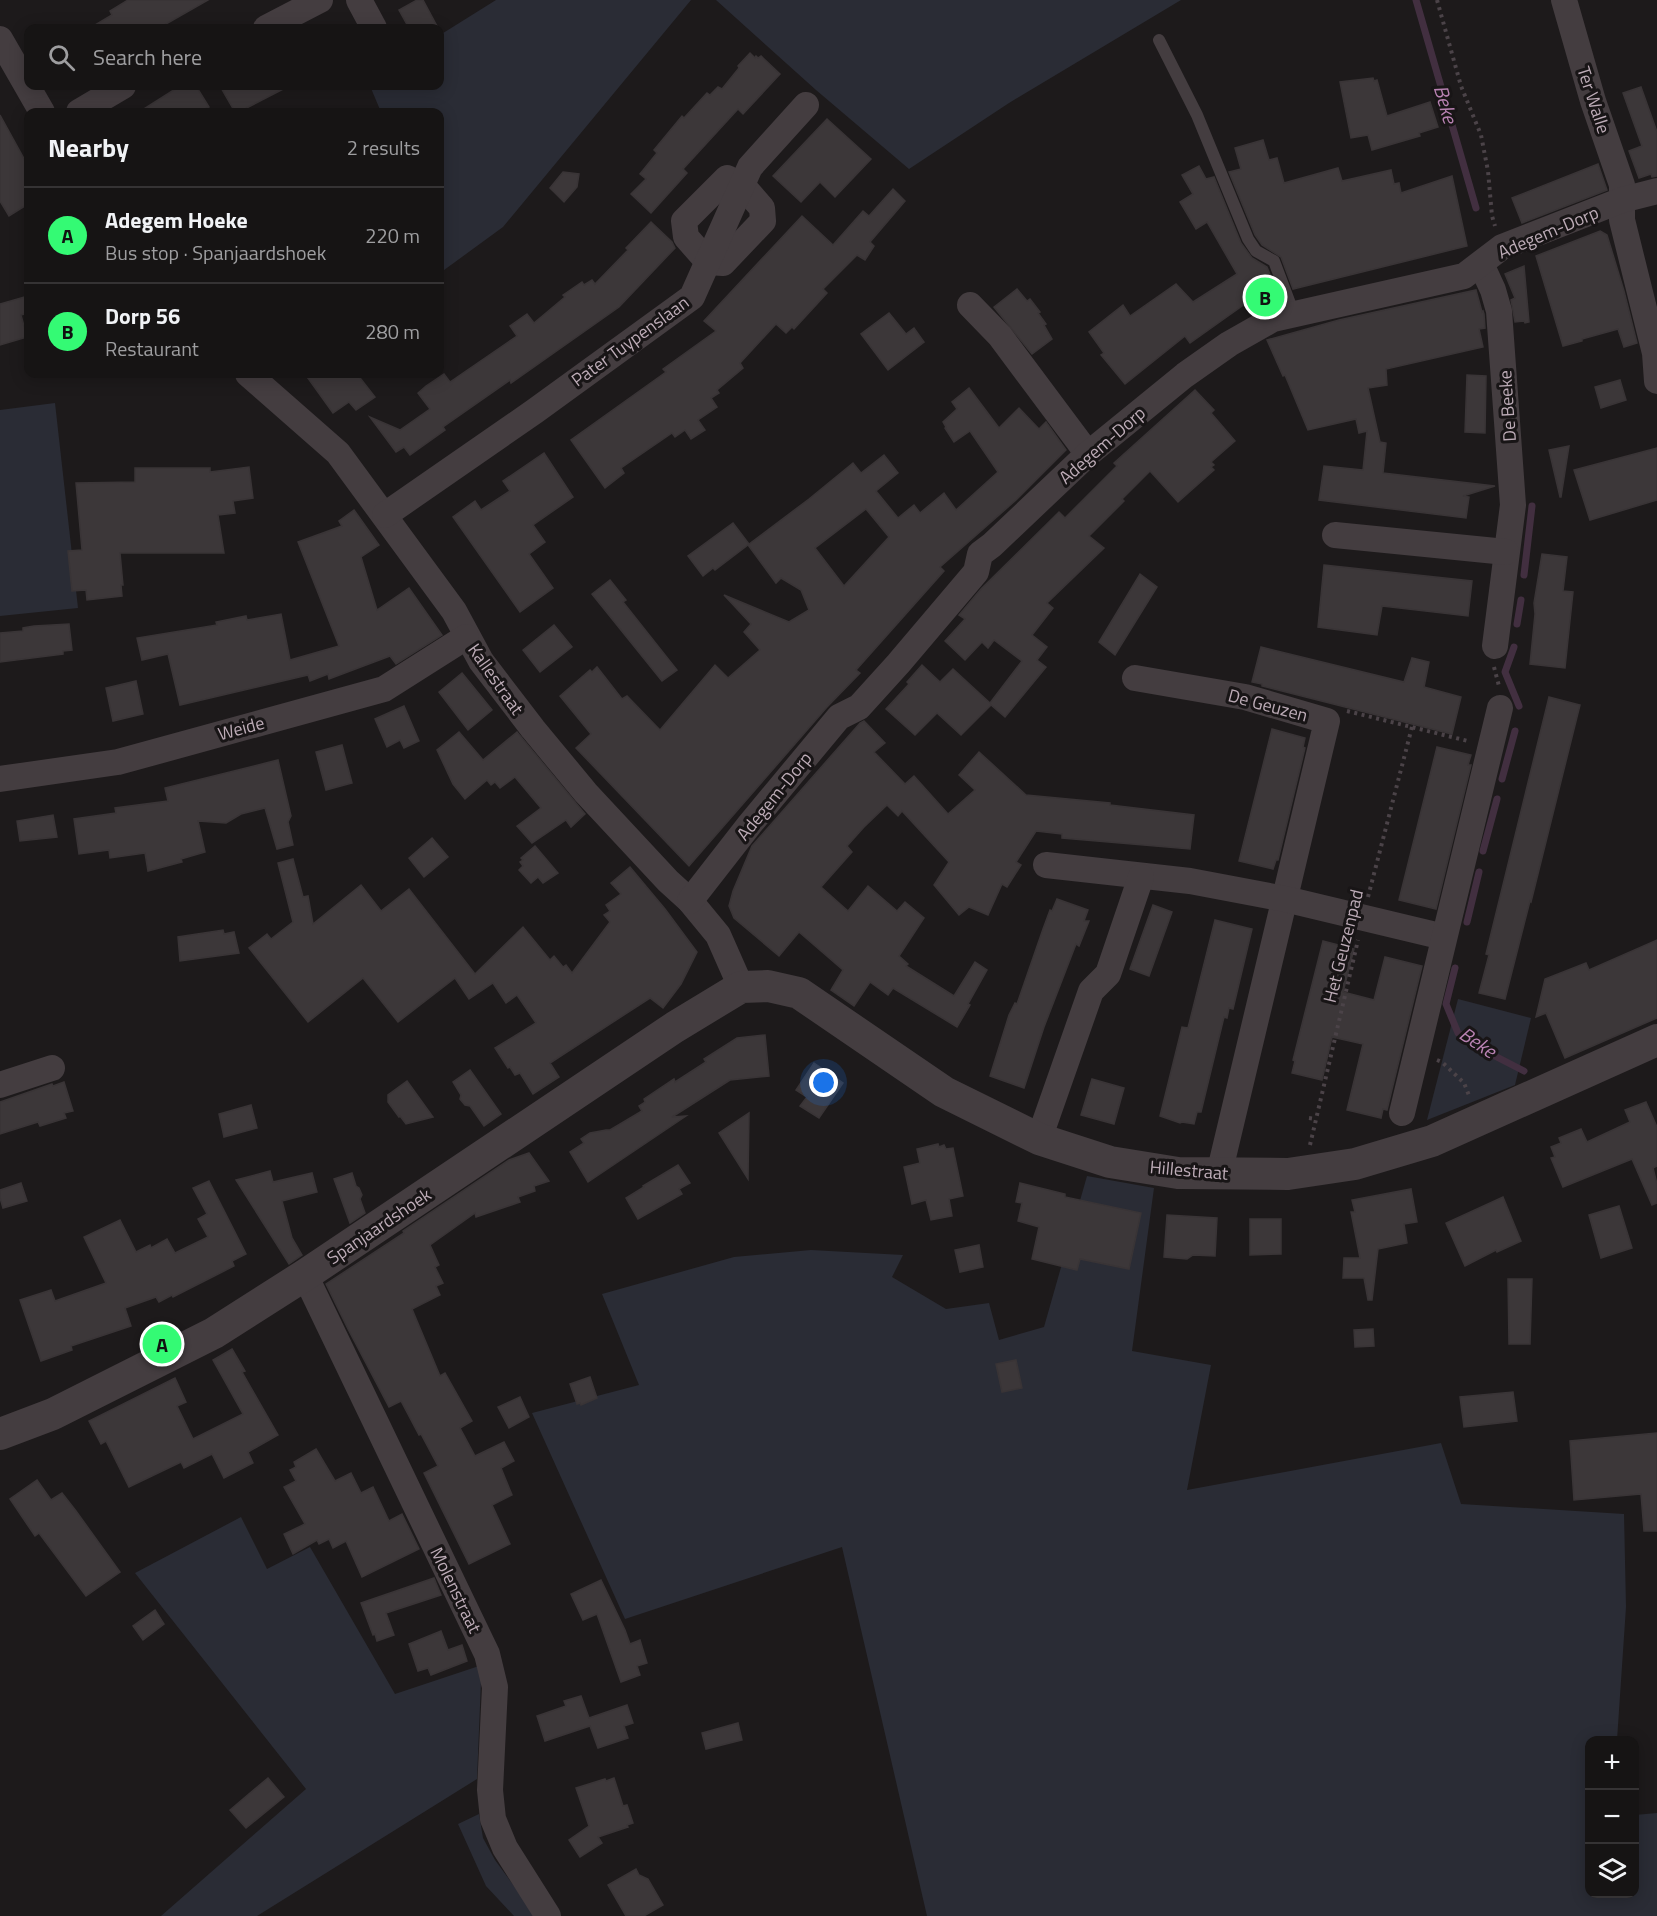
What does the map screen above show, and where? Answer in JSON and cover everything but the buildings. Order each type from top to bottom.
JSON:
[{"type":"street","points":[[274,24],[320,0]]},
{"type":"street","points":[[359,0],[372,24]]},
{"type":"street","name":"Ter Walle","points":[[1564,0],[1593,101],[1622,185],[1622,220],[1655,353],[1657,381]]},
{"type":"street","points":[[0,39],[24,81]]},
{"type":"street","points":[[29,90],[40,108]]},
{"type":"street","points":[[86,108],[116,90]]},
{"type":"street","name":"Pater Tuypenslaan","points":[[385,516],[692,297],[750,167],[806,105]]},
{"type":"street","points":[[727,178],[742,185],[762,208],[763,221],[723,263],[708,262],[686,237],[684,221],[727,178]]},
{"type":"street","name":"Adegem-Dorp","points":[[690,901],[750,824],[839,717],[859,707],[976,572],[980,554],[1088,454],[1185,375],[1229,344],[1273,319],[1464,276],[1502,247],[1622,200],[1657,191]]},
{"type":"street","name":"De Beeke","points":[[1481,264],[1493,290],[1499,311],[1513,505],[1495,646]]},
{"type":"street","points":[[970,304],[1000,336],[1088,454]]},
{"type":"street","name":"Kallestraat","points":[[253,378],[338,453],[454,611],[481,661],[532,729],[578,784],[690,901],[718,935],[741,987]]},
{"type":"street","points":[[1335,535],[1506,552]]},
{"type":"street","name":"Weide","points":[[0,778],[118,762],[384,689],[466,637]]},
{"type":"street","name":"De Geuzen","points":[[1135,678],[1245,697],[1327,721],[1220,1174]]},
{"type":"street","points":[[1402,1113],[1500,708]]},
{"type":"street","points":[[1046,865],[1190,881],[1285,899],[1444,937]]},
{"type":"street","points":[[1040,1139],[1091,991],[1108,974],[1141,877]]},
{"type":"street","name":"Hillestraat","points":[[741,987],[768,986],[799,993],[944,1092],[1040,1139],[1110,1161],[1178,1173],[1288,1174],[1355,1164],[1432,1141],[1657,1040]]},
{"type":"street","name":"Spanjaardshoek","points":[[0,1434],[53,1414],[214,1333],[305,1275],[675,1028],[741,987]]},
{"type":"street","points":[[0,1085],[52,1068]]},
{"type":"street","name":"Molenstraat","points":[[305,1275],[487,1654],[495,1687],[490,1790],[493,1819],[505,1848],[548,1916]]},
{"type":"lane","points":[[1159,40],[1197,115],[1248,239],[1256,251],[1274,261],[1294,314]]},
{"type":"path","points":[[1437,0],[1461,86],[1481,135],[1488,171],[1492,216],[1502,247]]},
{"type":"path","points":[[1495,646],[1492,658],[1502,696],[1500,708]]},
{"type":"path","points":[[1327,721],[1342,709],[1491,746]]},
{"type":"path","name":"Het Geuzenpad","points":[[1303,1172],[1363,917],[1412,727]]},
{"type":"path","points":[[1417,1051],[1442,1062],[1464,1083],[1479,1120]]},
{"type":"path","points":[[1309,1118],[1316,1119]]},
{"type":"shaded area","points":[[496,0],[691,0],[503,227],[444,270],[444,108],[379,108],[372,90],[444,90],[444,32]]},
{"type":"shaded area","points":[[716,0],[1181,0],[1009,103],[909,169],[816,90]]},
{"type":"shaded area","points":[[55,403],[78,608],[0,616],[0,410]]},
{"type":"shaded area","points":[[1458,999],[1531,1018],[1515,1085],[1427,1120]]},
{"type":"shaded area","points":[[1087,1176],[1154,1188],[1132,1351],[1211,1365],[1187,1490],[1441,1443],[1461,1504],[1624,1514],[1626,1607],[1617,1736],[1585,1736],[1585,1898],[1639,1898],[1639,1815],[1657,1813],[1657,1916],[927,1916],[842,1547],[625,1619],[532,1413],[639,1385],[602,1294],[734,1257],[811,1250],[903,1255],[892,1277],[946,1309],[989,1303],[999,1340],[1044,1327]]},
{"type":"shaded area","points":[[241,1517],[267,1569],[310,1547],[395,1694],[479,1666],[481,1681],[477,1779],[257,1916],[161,1916],[306,1789],[135,1573]]},
{"type":"shaded area","points":[[479,1814],[483,1838],[495,1860],[536,1916],[514,1916],[486,1886],[458,1824]]},
{"type":"waterway","name":"Beke","points":[[1416,0],[1476,208]]},
{"type":"waterway","name":"Beke","points":[[1524,575],[1532,506]]},
{"type":"waterway","name":"Beke","points":[[1517,624],[1521,600]]},
{"type":"waterway","name":"Beke","points":[[1514,647],[1505,672],[1519,706]]},
{"type":"waterway","name":"Beke","points":[[1502,779],[1515,731]]},
{"type":"waterway","name":"Beke","points":[[1483,851],[1497,799]]},
{"type":"waterway","name":"Beke","points":[[1467,922],[1479,872]]},
{"type":"waterway","name":"Beke","points":[[1455,968],[1446,1004],[1458,1033],[1489,1053],[1524,1071]]},
{"type":"place","name":"Dorp 56","points":[[1265,297]]},
{"type":"place","name":"Adegem Hoeke","points":[[162,1344]]}]
